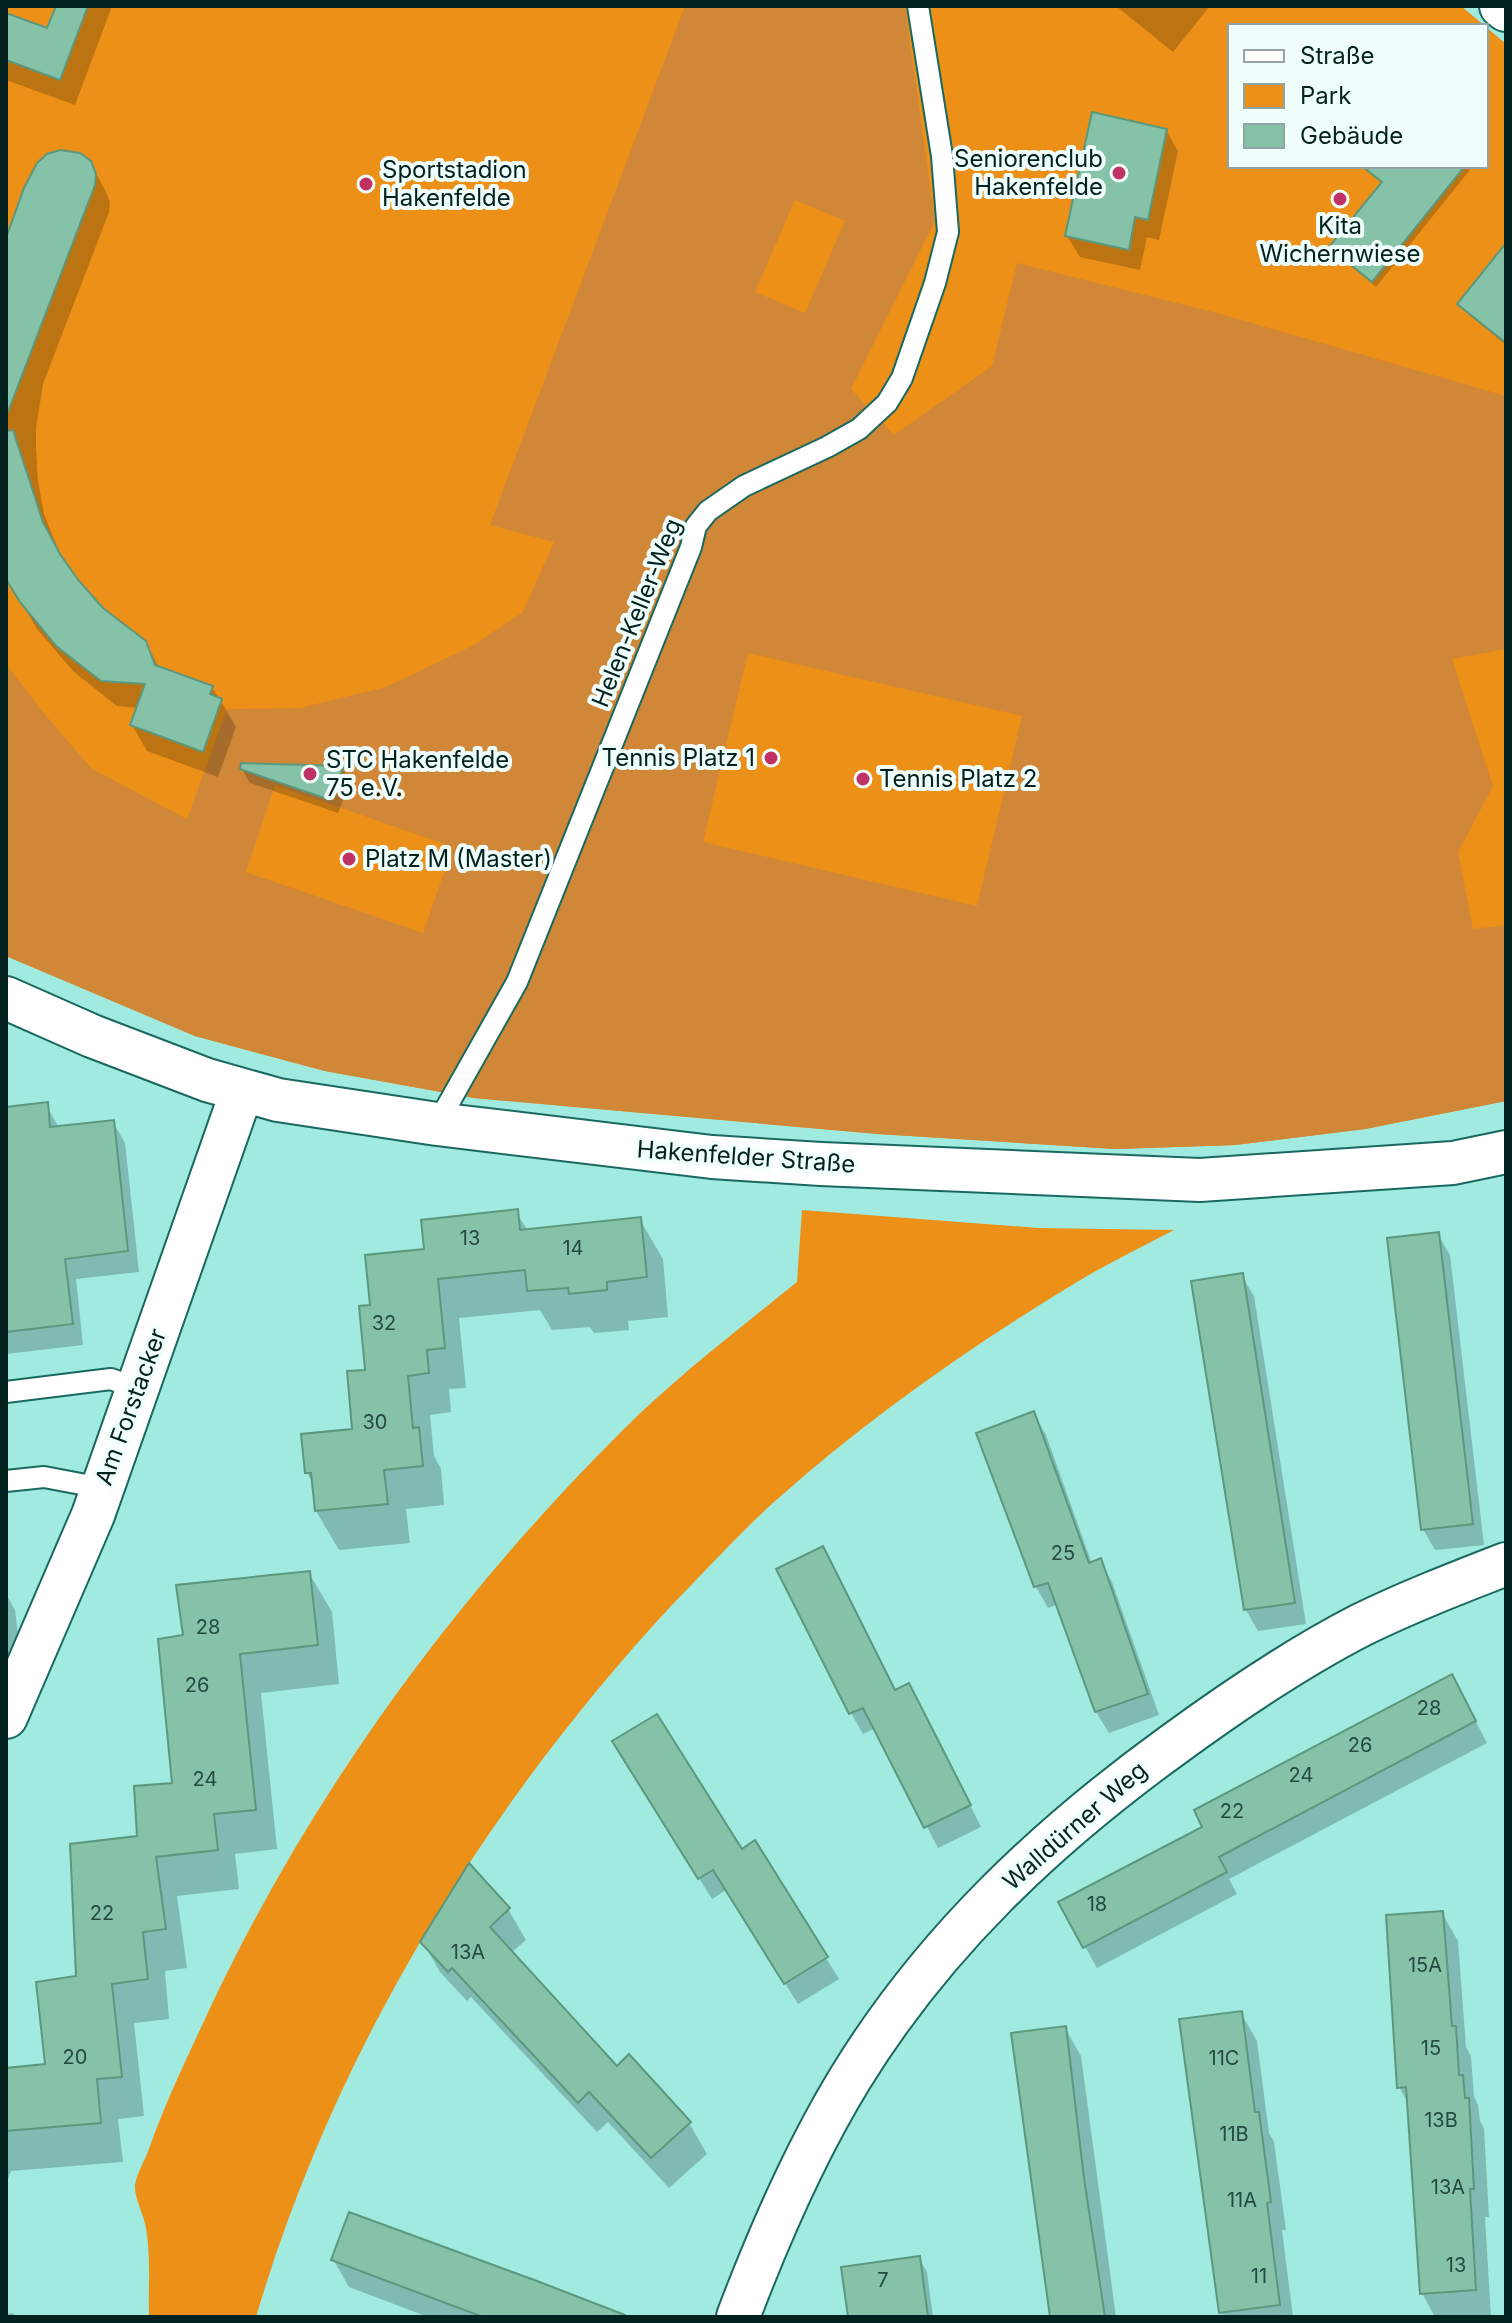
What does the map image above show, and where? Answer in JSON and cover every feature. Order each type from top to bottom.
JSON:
[{"type":"street","name":"Hakenfelder Straße","points":[[6,998],[92,1036],[207,1080],[278,1100],[437,1124],[712,1157],[1200,1180],[1453,1163],[1506,1152]]},
{"type":"street","name":"Am Forstacker","points":[[6,1717],[93,1515],[242,1091]]},
{"type":"street","name":"Walldürner Weg","points":[[738,2317],[780,2215],[851,2077],[932,1963],[1013,1876],[1045,1845],[1145,1765],[1222,1708],[1290,1664],[1385,1614],[1506,1564]]},
{"type":"lane","name":"Helen-Keller-Weg","points":[[437,1124],[517,982],[691,547],[696,526],[708,511],[744,486],[859,429],[887,403],[902,378],[935,283],[948,232],[942,156],[918,6]]},
{"type":"lane","points":[[6,1392],[111,1379],[138,1389]]},
{"type":"lane","points":[[6,1481],[44,1477],[102,1488]]},
{"type":"green space","points":[[6,6],[1461,6],[1483,24],[1228,24],[1228,168],[1488,168],[1488,29],[1506,44],[1506,1101],[1365,1129],[1235,1145],[1116,1149],[878,1134],[474,1098],[325,1071],[195,1036],[6,956]]},
{"type":"green space","points":[[802,1210],[1038,1228],[1174,1230],[1037,1306],[883,1413],[774,1502],[671,1606],[538,1765],[478,1850],[423,1938],[372,2029],[327,2123],[289,2219],[256,2317],[149,2317],[148,2239],[136,2195],[136,2180],[199,2032],[239,1949],[284,1868],[384,1712],[497,1566],[558,1497],[643,1411],[797,1282]]},
{"type":"shaded area","points":[[685,6],[905,6],[935,221],[851,389],[894,435],[992,366],[1017,263],[1213,312],[1506,396],[1506,649],[1452,659],[1493,786],[1458,852],[1473,929],[1506,925],[1506,1101],[1365,1129],[1235,1145],[1116,1149],[878,1134],[474,1098],[325,1071],[195,1036],[6,956],[6,664],[92,769],[187,819],[227,709],[300,708],[386,687],[472,646],[523,612],[554,542],[490,525]],"holes":[[[795,200],[845,221],[805,313],[755,292]],[[748,653],[1022,716],[977,906],[703,842]],[[275,785],[453,847],[423,933],[246,872]]]},
{"type":"building","points":[[56,6],[88,6],[60,80],[6,60],[6,13],[47,28]]},
{"type":"building","name":"Seniorenclub Hakenfelde","points":[[1092,112],[1167,129],[1148,220],[1135,217],[1129,250],[1065,236]]},
{"type":"building","points":[[60,150],[80,153],[91,161],[96,174],[95,185],[6,412],[6,238],[24,188],[37,163],[47,154]]},
{"type":"building","points":[[1364,168],[1463,168],[1372,282],[1329,247],[1382,182]]},
{"type":"building","points":[[1506,243],[1506,343],[1457,304]]},
{"type":"building","points":[[13,430],[43,522],[79,581],[103,608],[146,641],[155,665],[213,686],[210,694],[222,699],[203,752],[130,725],[145,684],[101,681],[56,646],[20,602],[6,579],[6,431]]},
{"type":"building","name":"STC Hakenfelde 75 e.V.","points":[[241,763],[344,766],[330,800],[240,769]]},
{"type":"building","points":[[48,1102],[50,1127],[114,1120],[128,1251],[65,1259],[73,1324],[6,1332],[6,1107]]},
{"type":"building","points":[[518,1209],[520,1230],[641,1217],[647,1277],[607,1282],[607,1290],[569,1294],[568,1288],[527,1291],[525,1270],[438,1279],[445,1348],[427,1350],[429,1373],[408,1376],[413,1428],[419,1427],[423,1466],[384,1470],[388,1504],[315,1511],[311,1473],[305,1473],[301,1434],[352,1429],[347,1371],[365,1370],[359,1306],[370,1305],[365,1255],[424,1249],[421,1220]]},
{"type":"building","points":[[1439,1232],[1473,1524],[1421,1530],[1387,1238]]},
{"type":"building","points":[[1243,1273],[1295,1603],[1244,1610],[1191,1281]]},
{"type":"building","points":[[1034,1411],[1089,1563],[1101,1558],[1148,1694],[1095,1712],[1048,1583],[1034,1587],[976,1433]]},
{"type":"building","points":[[823,1546],[895,1690],[909,1683],[971,1805],[924,1828],[863,1708],[849,1714],[776,1569]]},
{"type":"building","points":[[310,1571],[318,1645],[240,1654],[256,1810],[214,1814],[218,1850],[156,1857],[166,1929],[143,1932],[148,1979],[112,1984],[122,2077],[97,2079],[101,2123],[6,2131],[6,2068],[45,2064],[36,1982],[76,1976],[70,1844],[137,1836],[134,1786],[172,1783],[158,1639],[183,1635],[176,1585]]},
{"type":"building","points":[[1452,1674],[1476,1721],[1219,1857],[1227,1872],[1083,1948],[1058,1902],[1202,1827],[1194,1810]]},
{"type":"building","points":[[657,1714],[742,1849],[755,1840],[828,1957],[784,1984],[713,1870],[698,1879],[612,1741]]},
{"type":"building","points":[[469,1863],[510,1908],[490,1927],[617,2066],[629,2054],[691,2122],[651,2158],[589,2092],[578,2103],[452,1968],[448,1972],[420,1942]]},
{"type":"building","points":[[1443,1911],[1452,2026],[1456,2026],[1459,2075],[1463,2075],[1465,2098],[1469,2098],[1476,2290],[1420,2294],[1406,2087],[1397,2088],[1386,1915]]},
{"type":"building","points":[[1242,2011],[1271,2202],[1267,2203],[1280,2305],[1219,2313],[1179,2019]]},
{"type":"building","points":[[1066,2026],[1105,2317],[1050,2317],[1011,2033]]},
{"type":"building","points":[[349,2212],[625,2317],[483,2317],[331,2260]]},
{"type":"building","points":[[920,2256],[928,2317],[848,2317],[841,2267]]},
{"type":"place","name":"Seniorenclub Hakenfelde","points":[[1119,173]]},
{"type":"place","name":"Sportstadion Hakenfelde","points":[[366,184]]},
{"type":"place","name":"Kita Wichernwiese","points":[[1340,199]]},
{"type":"place","name":"Tennis Platz 1","points":[[771,758]]},
{"type":"place","name":"STC Hakenfelde 75 e.V.","points":[[310,774]]},
{"type":"place","name":"Tennis Platz 2","points":[[863,779]]},
{"type":"place","name":"Platz M (Master)","points":[[349,859]]}]
